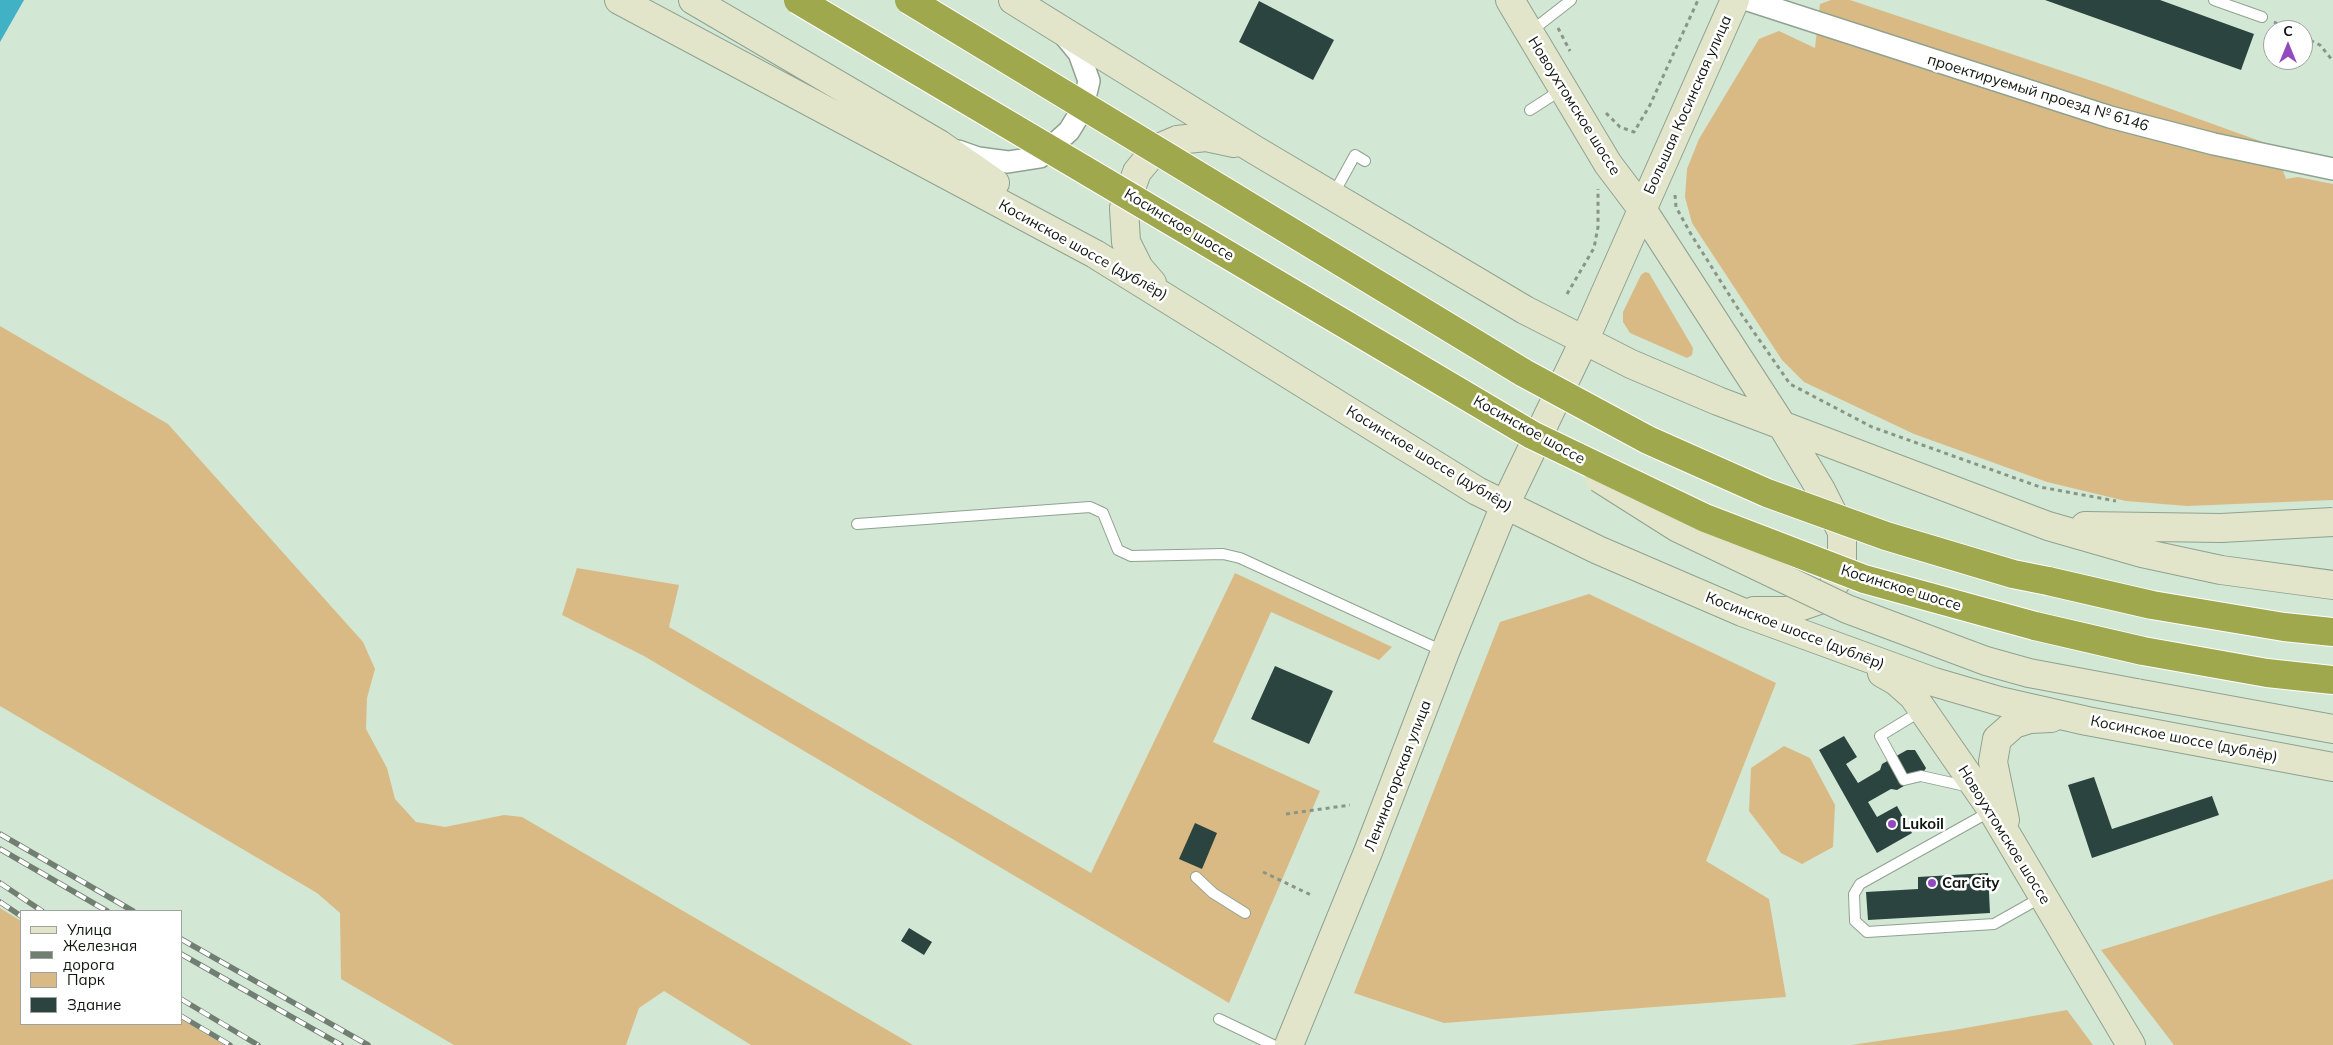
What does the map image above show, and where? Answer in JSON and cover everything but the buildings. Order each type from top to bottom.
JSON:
[{"type":"highway","name":"Косинское шоссе","points":[[798,0],[1532,436],[1705,518],[1864,580],[2035,626],[2142,652],[2267,673],[2333,680]]},
{"type":"highway","points":[[909,0],[1524,373],[1648,440],[1767,492],[1886,536],[2013,574],[2152,605],[2284,627],[2333,632]]},
{"type":"main road","name":"Косинское шоссе (дублёр)","points":[[619,0],[1095,254],[1161,293],[1424,459],[1505,506],[1598,550],[1742,612],[1934,682],[1990,698],[2087,721],[2333,767]]},
{"type":"main road","points":[[693,0],[939,144],[1095,254]]},
{"type":"main road","points":[[1013,0],[1255,150],[1525,310],[1584,340],[1718,401],[2043,524],[2142,553],[2221,570],[2333,585]]},
{"type":"main road","name":"Новоухтомское шоссе","points":[[1510,0],[1608,164],[1642,210],[1783,427],[1821,490],[1842,532],[1842,572],[1825,598],[1787,611],[1742,612]]},
{"type":"main road","name":"Большая Косинская улица","points":[[1584,340],[1734,0]]},
{"type":"main road","points":[[1161,293],[1139,268],[1126,242],[1124,208],[1137,172],[1156,149],[1178,140],[1206,137],[1255,150]]},
{"type":"main road","name":"Лениногорская улица","points":[[1289,1045],[1368,852],[1445,652],[1505,506],[1584,340]]},
{"type":"main road","points":[[1532,436],[1678,528],[1846,609],[1986,662],[2057,678],[2333,729]]},
{"type":"main road","points":[[2043,524],[2221,528],[2333,522]]},
{"type":"main road","name":"Новоухтомское шоссе","points":[[1848,652],[1896,681],[1913,696],[1924,710],[2010,838],[2131,1045]]},
{"type":"main road","points":[[2010,838],[1993,762],[1997,739],[2014,724],[2030,719],[2045,718],[2087,721]]},
{"type":"street","name":"проектируемый проезд № 6146","points":[[1748,0],[2110,117],[2214,144],[2333,169]]},
{"type":"street","points":[[939,144],[978,158],[1008,162],[1040,157],[1069,131],[1082,110],[1089,81],[1079,53],[1058,27]]},
{"type":"lane","points":[[1529,32],[1571,0]]},
{"type":"lane","points":[[2214,0],[2262,17]]},
{"type":"lane","points":[[1530,110],[1563,89]]},
{"type":"lane","points":[[1333,196],[1355,155],[1365,161]]},
{"type":"lane","points":[[857,524],[1090,508],[1103,514],[1118,550],[1131,556],[1223,554],[1240,558],[1445,652]]},
{"type":"lane","points":[[1924,710],[1880,736],[1904,780],[1921,776],[1975,788]]},
{"type":"lane","points":[[1992,810],[1860,884],[1854,894],[1855,921],[1867,932],[1994,924],[2043,896]]},
{"type":"lane","points":[[1196,878],[1213,893],[1245,913]]},
{"type":"lane","points":[[1219,1019],[1273,1045]]},
{"type":"path","points":[[1604,111],[1620,126],[1634,132],[1650,105],[1698,0]]},
{"type":"path","points":[[1551,15],[1571,53]]},
{"type":"path","points":[[2313,42],[2320,45],[2333,61]]},
{"type":"path","points":[[1567,294],[1594,248],[1598,227],[1598,187]]},
{"type":"path","points":[[1675,192],[1676,207],[1692,236],[1742,315],[1790,384],[1881,430],[2040,487],[2118,502]]},
{"type":"path","points":[[1286,814],[1350,806]]},
{"type":"path","points":[[1262,872],[1312,895]]},
{"type":"green space","points":[[1831,0],[1850,0],[2104,85],[2274,146],[2286,179],[2298,177],[2333,184],[2333,500],[2187,506],[2126,501],[2047,482],[1914,434],[1804,382],[1782,360],[1692,223],[1685,197],[1687,169],[1699,139],[1759,39],[1779,31],[1815,48],[1820,4]]},
{"type":"green space","points":[[1645,272],[1649,273],[1693,348],[1692,355],[1687,358],[1630,333],[1623,322],[1623,312],[1641,275]]},
{"type":"green space","points":[[0,326],[168,424],[363,642],[375,669],[367,698],[366,729],[387,768],[395,799],[416,822],[445,827],[504,815],[522,817],[913,1045],[751,1045],[664,991],[639,1008],[626,1045],[454,1045],[341,979],[340,913],[317,893],[0,706]]},
{"type":"green space","points":[[577,568],[679,585],[669,627],[1091,873],[1235,573],[1392,647],[1379,660],[1271,612],[1213,742],[1320,791],[1229,1003],[644,656],[562,615]]},
{"type":"green space","points":[[1589,594],[1776,683],[1706,861],[1769,899],[1786,997],[1444,1023],[1354,993],[1500,622]]},
{"type":"green space","points":[[1784,746],[1810,758],[1835,805],[1833,847],[1802,864],[1781,853],[1749,811],[1751,768]]},
{"type":"green space","points":[[2333,879],[2333,1045],[2174,1045],[2101,950]]},
{"type":"green space","points":[[0,908],[20,920],[20,1025],[182,1025],[182,1020],[224,1045],[0,1045]]},
{"type":"green space","points":[[2067,1010],[2093,1045],[1851,1045],[1954,1030]]},
{"type":"water","points":[[0,0],[24,0],[0,42]]},
{"type":"railway","points":[[0,834],[131,910]]},
{"type":"railway","points":[[0,849],[105,910]]},
{"type":"railway","points":[[0,883],[40,910]]},
{"type":"railway","points":[[0,902],[20,915]]},
{"type":"railway","points":[[182,940],[368,1045]]},
{"type":"railway","points":[[182,955],[341,1045]]},
{"type":"railway","points":[[182,1000],[258,1045]]},
{"type":"railway","points":[[182,1017],[230,1045]]},
{"type":"place","name":"Lukoil","points":[[1892,824]]},
{"type":"place","name":"Car City","points":[[1932,883]]}]
